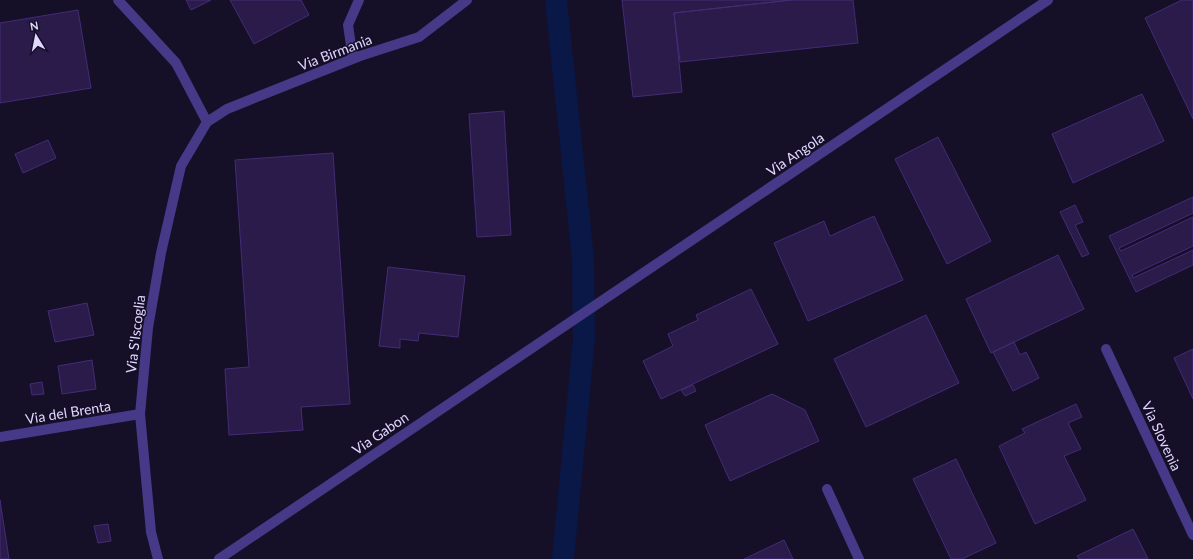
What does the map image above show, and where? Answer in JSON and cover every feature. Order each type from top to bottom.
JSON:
[{"type":"street","points":[[118,0],[176,64],[207,122]]},
{"type":"street","points":[[353,59],[348,25],[359,0]]},
{"type":"street","name":"Via Birmania","points":[[207,122],[228,109],[353,59],[419,36],[467,0]]},
{"type":"street","name":"Via Angola","points":[[558,332],[1048,0]]},
{"type":"street","name":"Via S'Iscoglia","points":[[158,559],[151,532],[140,414],[148,328],[161,253],[181,166],[207,122]]},
{"type":"street","name":"Via Gabon","points":[[218,559],[558,332]]},
{"type":"street","name":"Via Slovenia","points":[[1106,349],[1193,535]]},
{"type":"street","name":"Via del Brenta","points":[[0,437],[140,414]]},
{"type":"street","points":[[827,489],[859,559]]},
{"type":"building","points":[[186,0],[211,0],[191,10]]},
{"type":"building","points":[[230,0],[301,0],[309,15],[254,44]]},
{"type":"building","points":[[622,0],[791,0],[674,13],[682,92],[633,97]]},
{"type":"building","points":[[791,0],[853,0],[858,43],[680,62],[674,13]]},
{"type":"building","points":[[1182,0],[1193,0],[1193,119],[1145,18]]},
{"type":"building","points":[[78,10],[91,88],[0,103],[0,23]]},
{"type":"building","points":[[1142,94],[1164,141],[1073,183],[1052,134]]},
{"type":"building","points":[[504,111],[511,235],[477,237],[469,114]]},
{"type":"building","points":[[938,137],[991,241],[947,264],[895,159]]},
{"type":"building","points":[[48,140],[56,158],[23,173],[15,154]]},
{"type":"building","points":[[333,153],[350,404],[301,407],[303,430],[229,435],[225,369],[249,367],[235,160]]},
{"type":"building","points":[[1193,197],[1193,213],[1119,248],[1121,251],[1193,217],[1193,246],[1132,275],[1133,278],[1193,250],[1193,265],[1136,292],[1109,236]]},
{"type":"building","points":[[1075,205],[1083,222],[1075,225],[1089,254],[1082,257],[1060,212]]},
{"type":"building","points":[[874,216],[903,280],[808,321],[774,243],[824,221],[830,236]]},
{"type":"building","points":[[1058,255],[1084,309],[991,353],[966,299]]},
{"type":"building","points":[[388,267],[465,276],[458,337],[419,333],[418,341],[400,339],[400,348],[379,346]]},
{"type":"building","points":[[751,289],[778,344],[661,399],[643,361],[673,346],[668,334],[698,320],[696,315]]},
{"type":"building","points":[[87,303],[94,335],[55,342],[48,311]]},
{"type":"building","points":[[926,315],[959,383],[866,427],[834,359]]},
{"type":"building","points":[[1014,342],[1020,355],[1026,352],[1039,378],[1013,391],[993,352]]},
{"type":"building","points":[[1193,349],[1193,399],[1174,358]]},
{"type":"building","points":[[92,360],[96,389],[62,394],[58,366]]},
{"type":"building","points":[[42,382],[44,394],[32,395],[30,384]]},
{"type":"building","points":[[693,385],[696,391],[685,396],[681,390]]},
{"type":"building","points":[[772,394],[805,410],[819,441],[730,481],[705,425]]},
{"type":"building","points":[[1076,404],[1082,417],[1068,423],[1081,449],[1064,456],[1086,500],[1035,524],[999,446],[1025,433],[1022,429]]},
{"type":"building","points":[[956,459],[996,543],[962,559],[951,559],[913,479]]},
{"type":"building","points":[[0,500],[9,559],[0,559]]},
{"type":"building","points":[[108,524],[111,541],[98,543],[94,526]]},
{"type":"building","points":[[1133,529],[1148,559],[1079,559],[1077,556]]},
{"type":"building","points":[[784,540],[793,559],[744,559]]},
{"type":"waterway","points":[[556,0],[583,259],[584,338],[563,559]]}]
